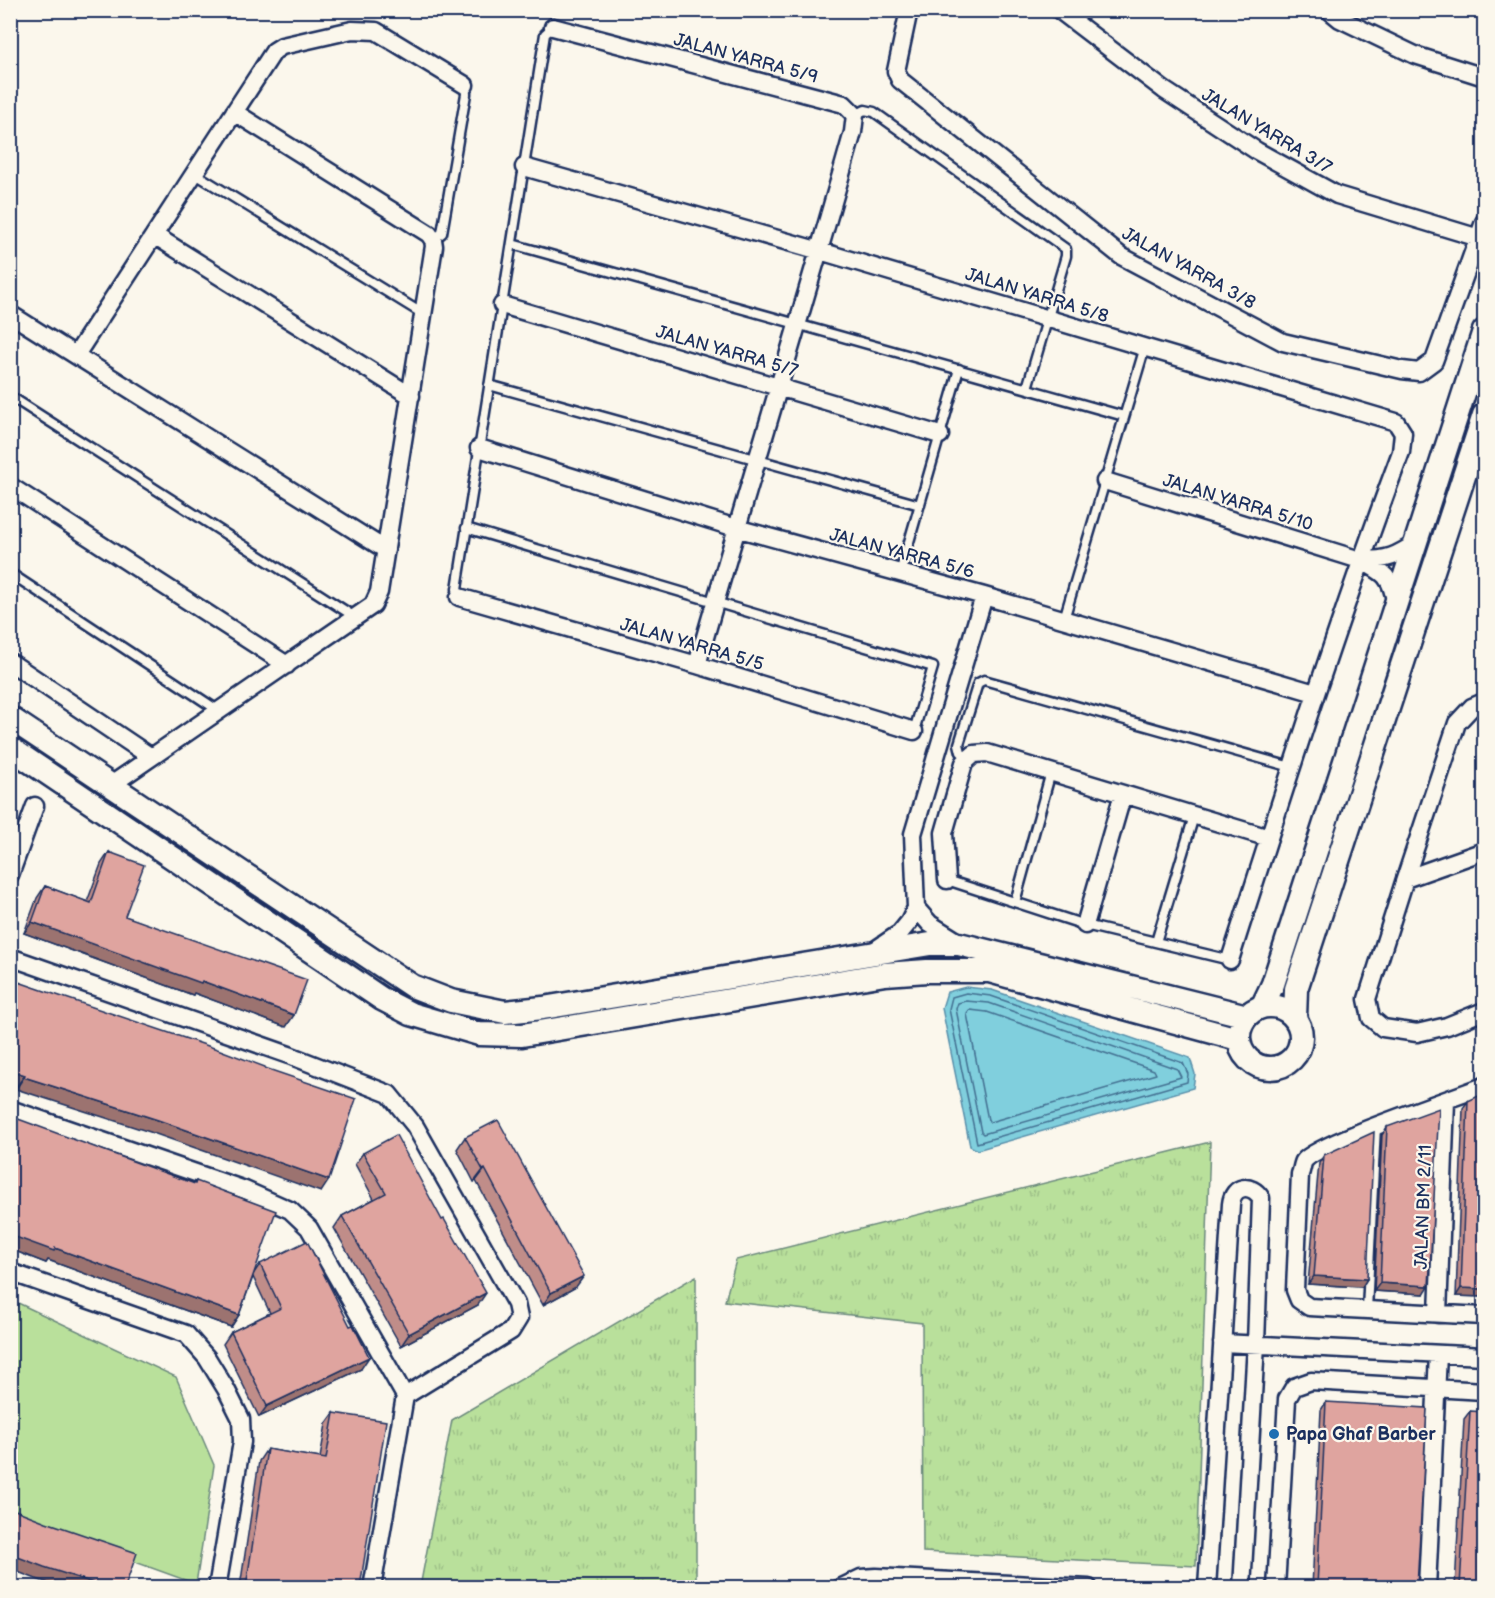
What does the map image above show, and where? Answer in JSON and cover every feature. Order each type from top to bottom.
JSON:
[{"type":"street","name":"JALAN YARRA 3/8","points":[[909,10],[896,71],[900,80],[1121,256],[1283,342],[1419,372],[1434,361],[1482,230]]},
{"type":"street","name":"JALAN YARRA 3/7","points":[[1059,10],[1164,90],[1257,151],[1337,195],[1482,230]]},
{"type":"street","points":[[1329,10],[1340,19],[1415,55],[1485,77]]},
{"type":"street","name":"JALAN YARRA 5/9","points":[[553,27],[844,104],[855,115]]},
{"type":"street","points":[[76,355],[274,51],[282,46],[352,30],[376,31],[465,85]]},
{"type":"street","points":[[111,785],[373,605],[386,550],[434,240],[429,234],[234,112]]},
{"type":"street","points":[[697,665],[820,250],[853,132],[855,115]]},
{"type":"street","name":"JALAN YARRA 5/8","points":[[524,167],[820,250],[1396,422],[1402,433],[1401,452],[1360,560]]},
{"type":"street","points":[[154,235],[411,396]]},
{"type":"street","name":"JALAN YARRA 5/7","points":[[502,305],[940,435]]},
{"type":"street","points":[[10,314],[386,550]]},
{"type":"street","points":[[1485,331],[1273,984],[1239,1028],[1240,1049],[1246,1059],[1264,1069],[1285,1065],[1294,1058],[1299,1049],[1301,1038],[1300,1028],[1295,1018],[1296,989],[1485,415]]},
{"type":"street","name":"JALAN YARRA 5/6","points":[[479,448],[736,528],[984,596],[1315,693]]},
{"type":"street","name":"JALAN YARRA 5/10","points":[[1105,481],[1360,560],[1381,571],[1393,586],[1396,606]]},
{"type":"street","points":[[10,486],[287,665]]},
{"type":"street","name":"JALAN YARRA 5/10","points":[[1360,560],[1384,560],[1396,557],[1416,543]]},
{"type":"street","points":[[1230,960],[1360,560]]},
{"type":"street","points":[[870,952],[900,933],[916,908],[913,834],[984,596]]},
{"type":"street","name":"JALAN YARRA 5/5","points":[[459,597],[914,730]]},
{"type":"street","points":[[10,662],[151,757]]},
{"type":"street","points":[[1485,702],[1472,707],[1457,723],[1367,999],[1371,1018],[1383,1028],[1417,1033],[1447,1026],[1485,1011]]},
{"type":"street","points":[[10,718],[412,986],[451,1001],[506,1012],[543,1008],[870,952],[930,944],[966,946],[1254,1011],[1280,1008],[1295,1018]]},
{"type":"street","points":[[10,748],[382,999],[411,1014],[479,1034],[522,1035],[885,974],[989,971],[1238,1039]]},
{"type":"street","points":[[947,880],[944,833],[964,763],[974,754],[987,753],[1269,838]]},
{"type":"street","points":[[1084,925],[1123,794]]},
{"type":"street","points":[[10,875],[35,806]]},
{"type":"street","points":[[1405,879],[1485,851]]},
{"type":"street","points":[[916,908],[930,924],[966,946]]},
{"type":"street","points":[[10,957],[289,1055],[389,1094],[415,1126],[516,1304],[519,1318],[511,1331],[405,1396]]},
{"type":"street","points":[[1485,1086],[1376,1126],[1316,1151],[1305,1161],[1300,1174],[1295,1290],[1299,1300],[1309,1307],[1485,1316]]},
{"type":"street","name":"JALAN BM 2/11","points":[[1438,1314],[1446,1101]]},
{"type":"street","points":[[10,1109],[245,1190],[290,1210],[309,1228],[405,1396],[372,1587]]},
{"type":"street","points":[[1207,1587],[1232,1196],[1244,1187],[1251,1188],[1261,1198],[1256,1344],[1242,1587]]},
{"type":"street","points":[[10,1272],[186,1334],[207,1358],[226,1389],[240,1419],[242,1442],[217,1587]]},
{"type":"street","points":[[1222,1343],[1485,1356]]},
{"type":"street","points":[[1427,1587],[1438,1354]]},
{"type":"street","points":[[1276,1587],[1287,1399],[1294,1387],[1311,1381],[1485,1391]]},
{"type":"street","points":[[840,1587],[861,1578],[876,1577],[1089,1587]]},
{"type":"lane","points":[[459,597],[457,589],[466,528],[545,34],[553,27]]},
{"type":"lane","points":[[434,240],[442,233],[466,94],[465,85]]},
{"type":"lane","points":[[855,115],[865,110],[874,112],[1066,249],[1066,256],[1027,388]]},
{"type":"lane","points":[[194,173],[424,314]]},
{"type":"lane","points":[[512,244],[1124,416]]},
{"type":"lane","points":[[1064,619],[1145,347]]},
{"type":"lane","points":[[900,573],[959,369]]},
{"type":"lane","points":[[489,385],[920,506]]},
{"type":"lane","points":[[10,396],[356,618]]},
{"type":"lane","points":[[466,528],[933,667],[914,730]]},
{"type":"lane","points":[[10,573],[219,711]]},
{"type":"lane","points":[[968,759],[959,744],[978,683],[984,680],[1291,767]]},
{"type":"lane","points":[[1014,902],[1051,772]]},
{"type":"lane","points":[[1156,942],[1194,816]]},
{"type":"lane","points":[[947,880],[1084,925],[1230,960]]},
{"type":"lane","points":[[1367,1310],[1376,1126]]},
{"type":"green space","points":[[1210,1142],[1196,1566],[923,1552],[922,1323],[725,1301],[736,1260]]},
{"type":"green space","points":[[696,1276],[696,1587],[420,1587],[452,1420]]},
{"type":"green space","points":[[18,1303],[176,1377],[214,1465],[196,1584],[11,1517],[10,1321]]},
{"type":"water","points":[[966,987],[992,990],[1190,1058],[1195,1074],[1193,1088],[977,1150],[970,1146],[942,1008],[947,992]]},
{"type":"building","points":[[109,852],[144,865],[125,916],[307,980],[294,1015],[32,922],[45,886],[91,903]]},
{"type":"building","points":[[10,979],[356,1099],[329,1180],[158,1120],[24,1077],[25,1075],[10,1070]]},
{"type":"building","points":[[1485,1093],[1485,1289],[1461,1288],[1468,1101]]},
{"type":"building","points":[[1439,1108],[1429,1286],[1380,1283],[1387,1127]]},
{"type":"building","points":[[10,1116],[195,1184],[196,1181],[276,1211],[239,1315],[55,1248],[54,1251],[10,1235]]},
{"type":"building","points":[[498,1120],[584,1276],[551,1293],[485,1169],[483,1170],[465,1137]]},
{"type":"building","points":[[1374,1132],[1367,1279],[1314,1276],[1324,1155]]},
{"type":"building","points":[[396,1135],[442,1220],[444,1219],[486,1293],[409,1334],[342,1216],[386,1193],[363,1153]]},
{"type":"building","points":[[307,1241],[350,1326],[353,1325],[369,1357],[267,1406],[231,1332],[281,1308],[260,1264]]},
{"type":"building","points":[[1326,1402],[1427,1408],[1417,1587],[1317,1587]]},
{"type":"building","points":[[1470,1411],[1485,1412],[1485,1587],[1460,1587]]},
{"type":"building","points":[[334,1413],[386,1421],[360,1587],[246,1587],[267,1449],[326,1459]]},
{"type":"building","points":[[10,1508],[137,1553],[125,1587],[106,1587],[10,1554]]},
{"type":"place","name":"Papa Ghaf Barber","points":[[1274,1434]]}]
